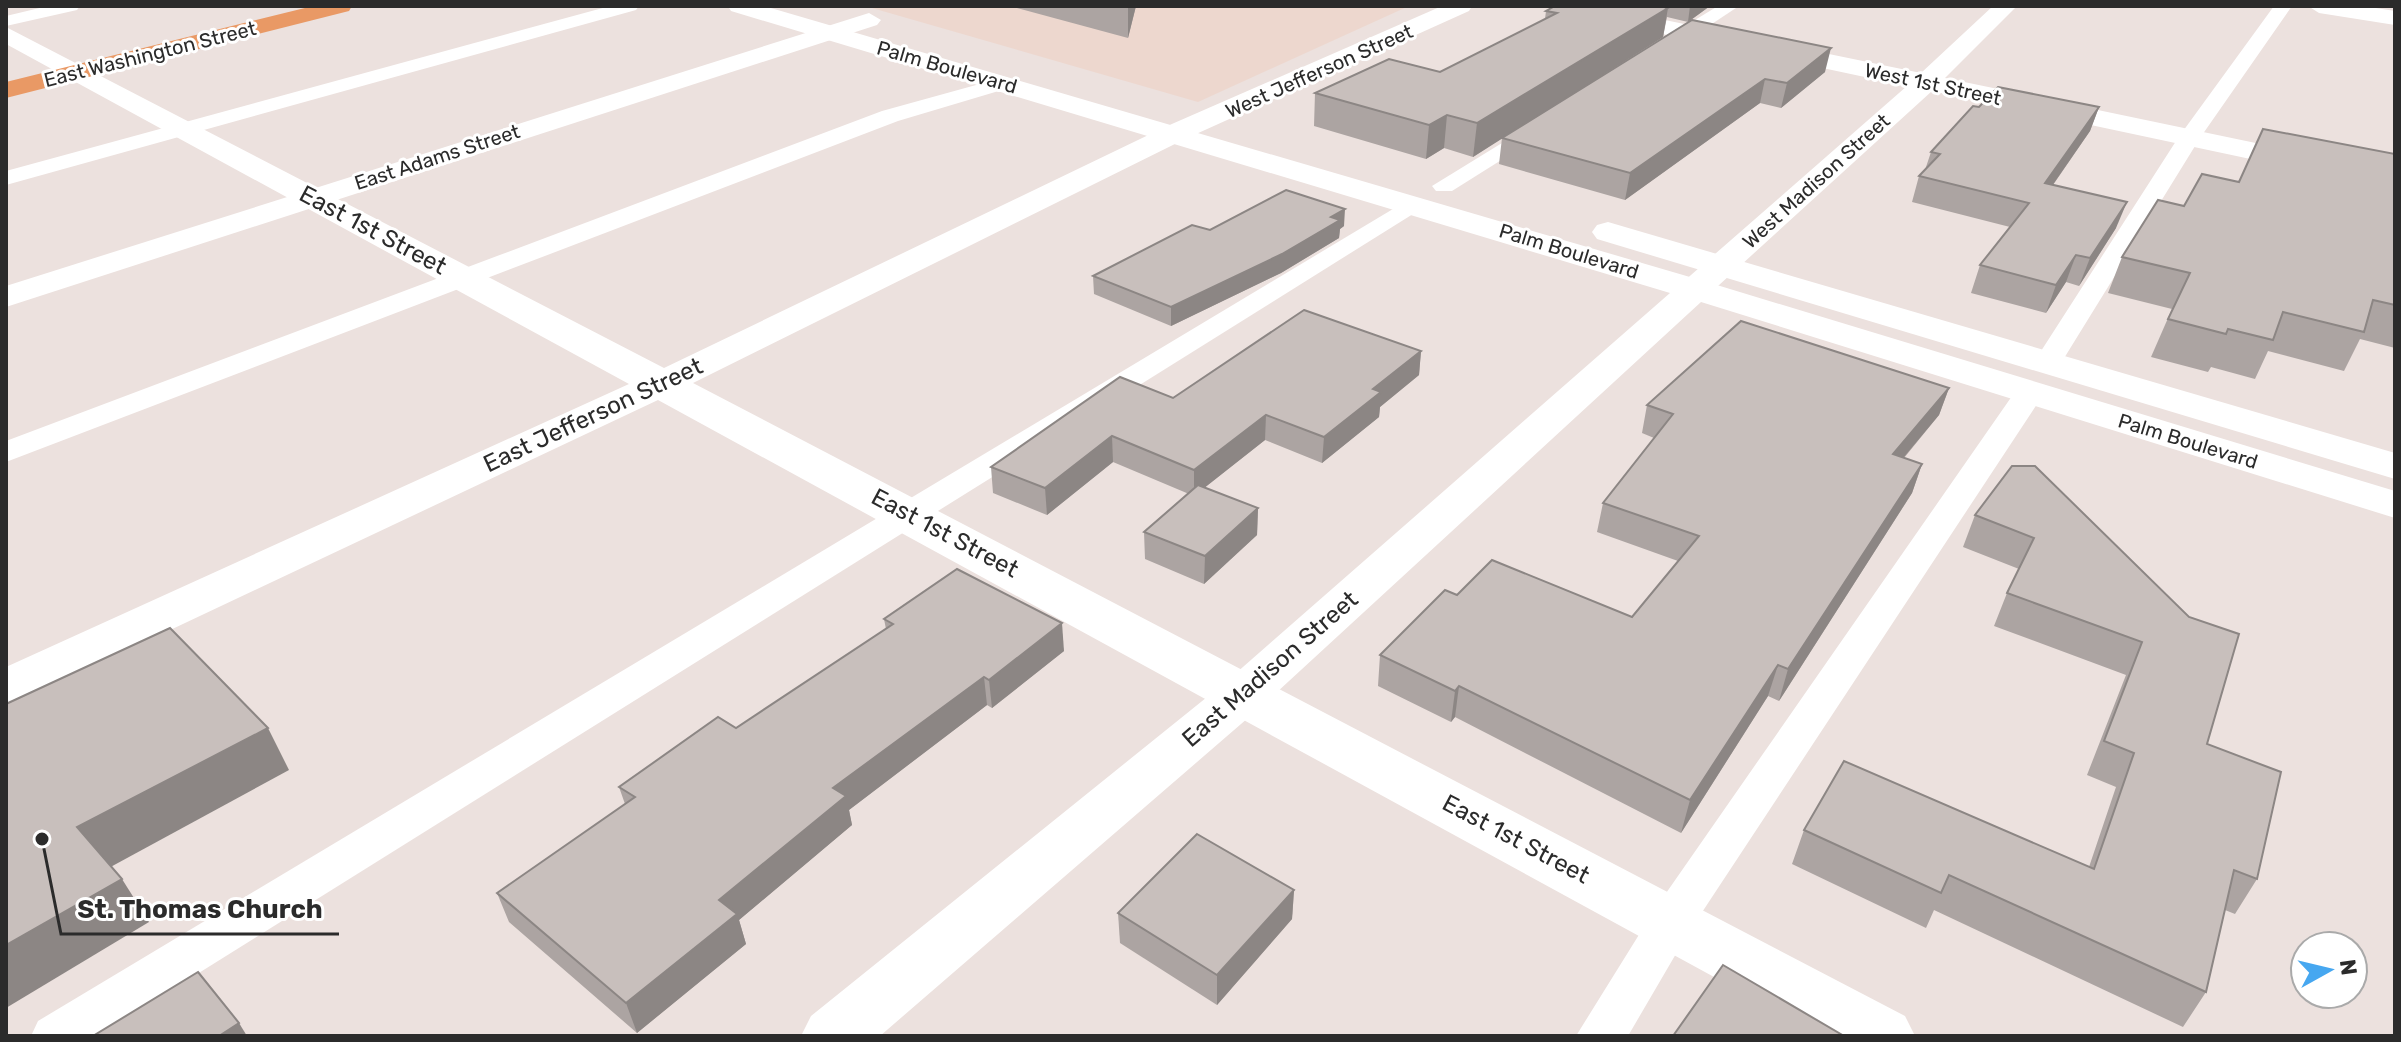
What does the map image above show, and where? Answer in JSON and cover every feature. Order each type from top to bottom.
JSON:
[{"type":"main road","name":"East Washington Street","points":[[6,90],[341,6]]},
{"type":"street","name":"Palm Boulevard","points":[[739,6],[823,19],[869,20],[1192,127],[1709,276],[2039,377],[2395,505]]},
{"type":"street","name":"West Jefferson Street","points":[[1192,127],[1461,6]]},
{"type":"street","name":"West 1st Street","points":[[1564,6],[2395,181]]},
{"type":"street","name":"West Madison Street","points":[[1709,276],[1926,83],[2006,6]]},
{"type":"street","points":[[2319,6],[2395,18]]},
{"type":"street","name":"Palm Boulevard","points":[[823,19],[1005,83],[1192,127]]},
{"type":"street","name":"East Adams Street","points":[[6,297],[310,197],[823,19]]},
{"type":"street","name":"East 1st Street","points":[[6,34],[1245,693],[1882,1036]]},
{"type":"street","name":"East Jefferson Street","points":[[6,687],[664,383],[1192,127]]},
{"type":"street","name":"East Madison Street","points":[[834,1036],[1245,693],[1709,276]]},
{"type":"street","name":"Palm Boulevard","points":[[2039,377],[2395,466]]},
{"type":"lane","points":[[6,21],[71,6]]},
{"type":"lane","points":[[6,178],[630,6]]},
{"type":"lane","points":[[1648,57],[1730,6]]},
{"type":"lane","points":[[1601,1036],[1671,922],[2039,377],[2189,138],[2283,6]]},
{"type":"lane","points":[[6,452],[890,116],[1005,83]]},
{"type":"lane","points":[[56,1036],[1555,116]]},
{"type":"shaded area","points":[[865,6],[1409,6],[1198,102]]},
{"type":"building","points":[[1555,6],[1668,8],[1477,123],[1447,115],[1429,125],[1315,93],[1389,59],[1440,72],[1557,13],[1546,11]]},
{"type":"building","points":[[1692,20],[1831,48],[1787,83],[1765,79],[1630,173],[1502,138]]},
{"type":"building","points":[[1998,87],[2099,107],[2045,183],[2127,202],[2090,258],[2076,255],[2056,285],[1980,265],[2029,203],[1919,176],[1940,154],[1931,152],[1973,106],[1979,107]]},
{"type":"building","points":[[2263,129],[2395,154],[2395,305],[2373,300],[2364,332],[2283,312],[2273,340],[2228,329],[2226,334],[2168,319],[2190,273],[2122,257],[2158,200],[2184,206],[2202,174],[2239,182]]},
{"type":"building","points":[[1286,190],[1345,209],[1331,217],[1340,220],[1282,254],[1171,307],[1093,276],[1192,225],[1210,230]]},
{"type":"building","points":[[1304,310],[1421,351],[1373,389],[1381,392],[1324,437],[1266,415],[1194,470],[1112,436],[1045,488],[991,467],[1120,377],[1173,398]]},
{"type":"building","points":[[1741,321],[1949,388],[1893,454],[1922,464],[1788,669],[1778,665],[1690,800],[1459,686],[1455,691],[1380,655],[1445,590],[1457,595],[1492,560],[1632,617],[1699,536],[1603,503],[1673,414],[1647,405]]},
{"type":"building","points":[[2012,466],[2035,466],[2189,617],[2239,634],[2207,744],[2281,772],[2257,879],[2234,870],[2206,992],[1949,875],[1941,893],[1804,830],[1844,761],[2094,869],[2134,753],[2104,741],[2142,642],[2007,593],[2034,538],[1975,515]]},
{"type":"building","points":[[1198,485],[1258,508],[1205,556],[1144,532]]},
{"type":"building","points":[[957,569],[1062,623],[989,680],[984,677],[833,788],[846,796],[719,900],[737,914],[626,1003],[497,893],[635,797],[619,787],[718,717],[736,728],[893,624],[884,619]]},
{"type":"building","points":[[170,628],[268,728],[77,827],[122,879],[6,945],[6,704]]},
{"type":"building","points":[[1197,834],[1294,890],[1217,975],[1118,913]]},
{"type":"building","points":[[1723,965],[1844,1036],[1673,1036]]},
{"type":"building","points":[[198,972],[239,1023],[219,1036],[93,1036]]},
{"type":"place","name":"St. Thomas Church","points":[[42,839]]}]
